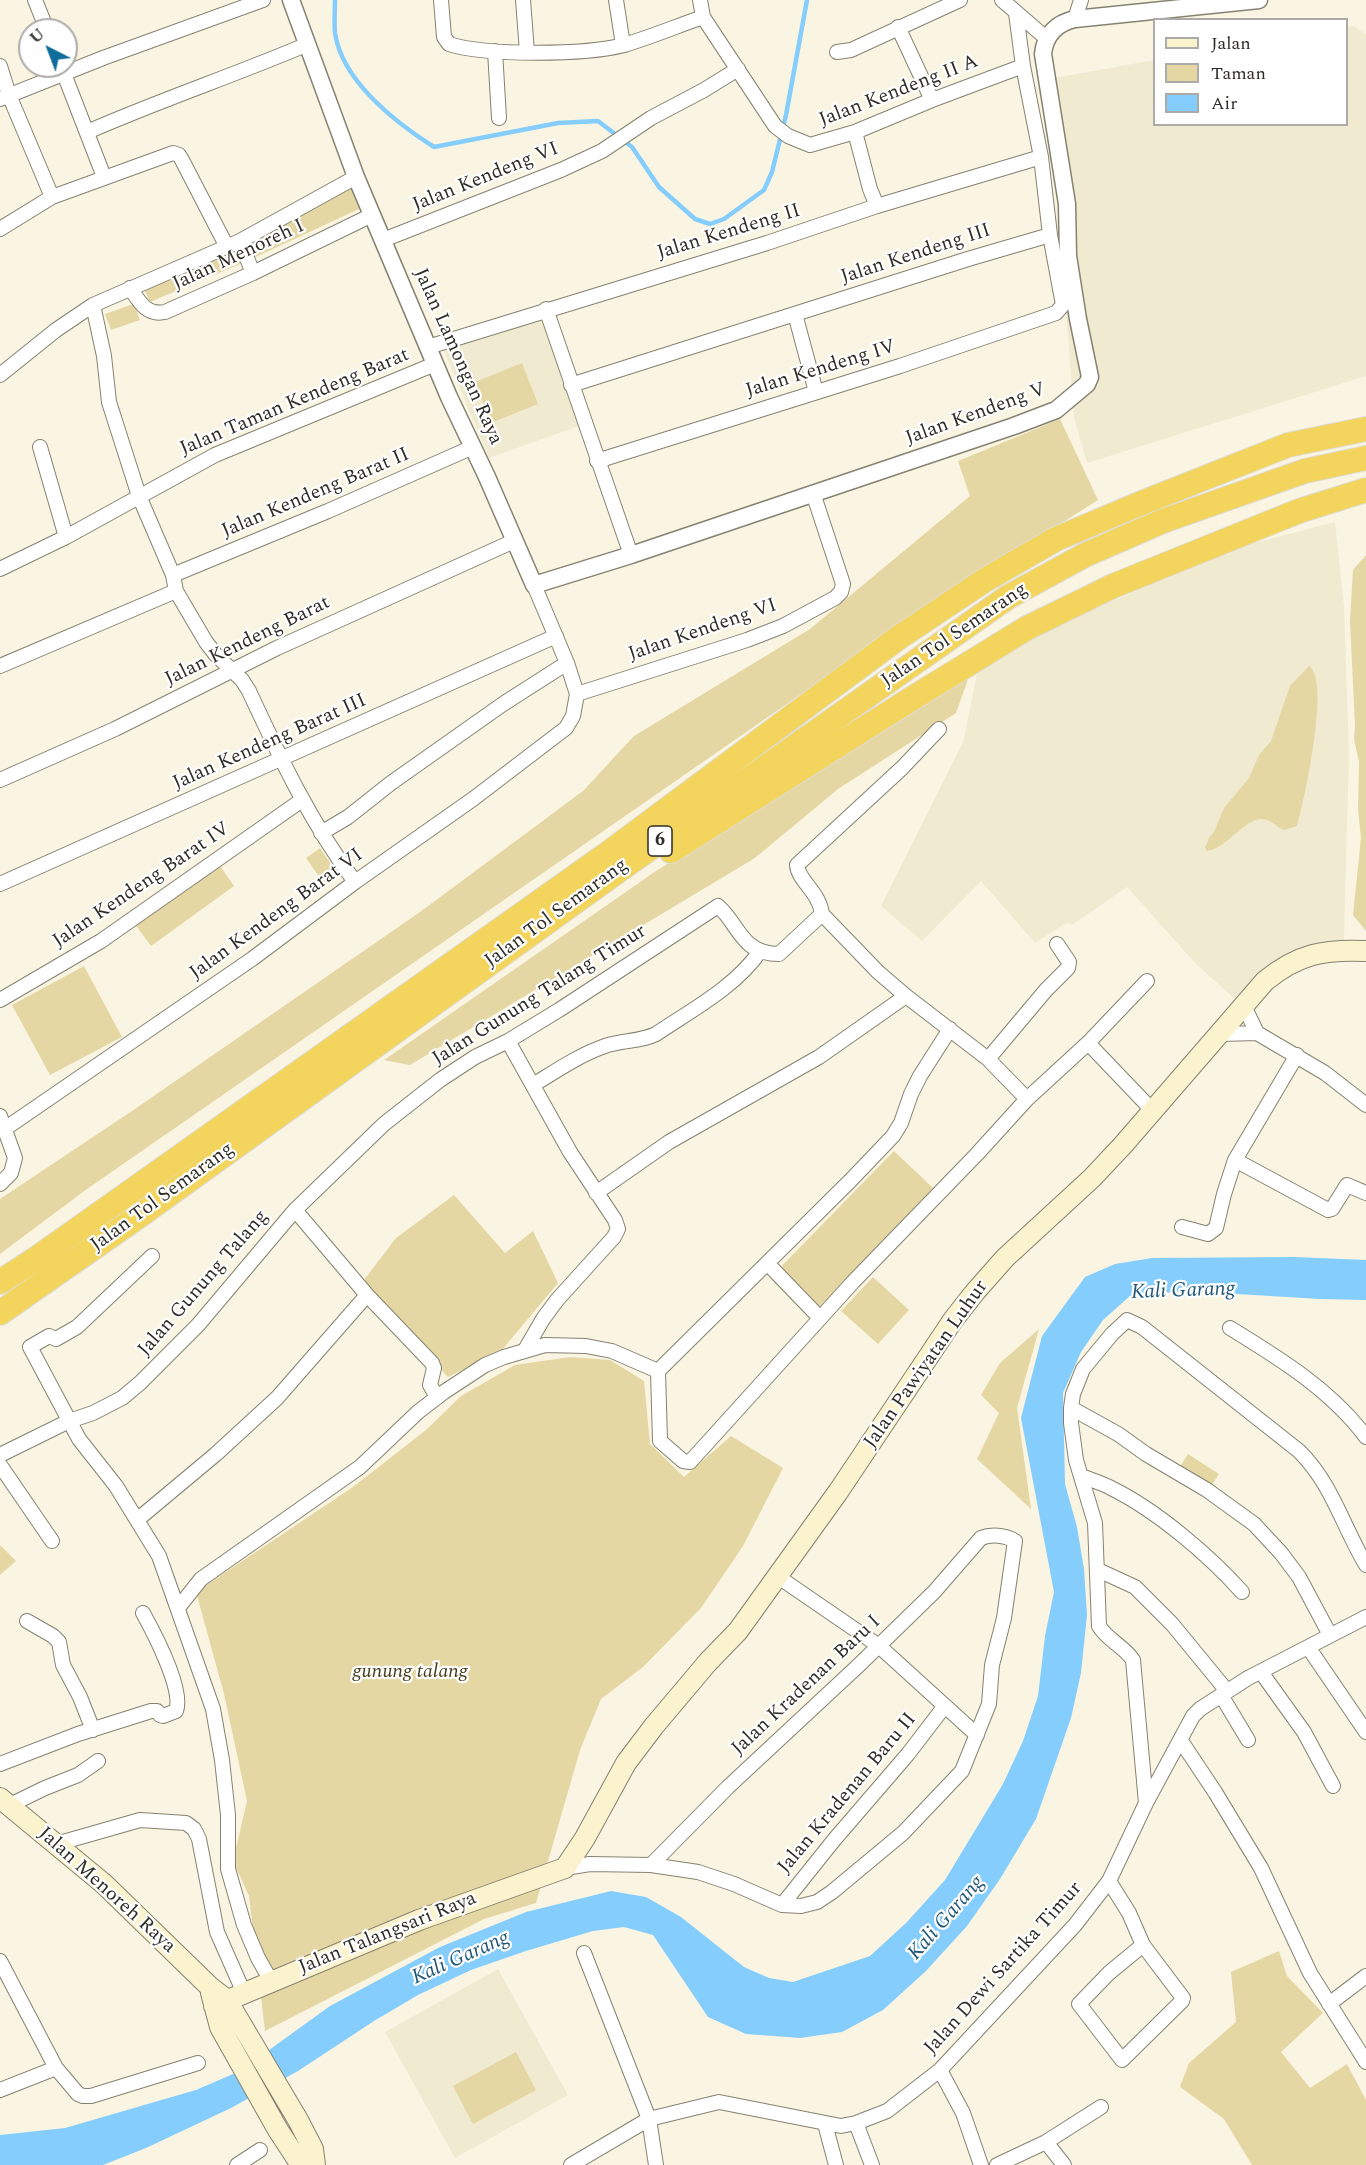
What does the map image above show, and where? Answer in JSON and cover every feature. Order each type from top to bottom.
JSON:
[{"type":"highway","name":"Jalan Tol Semarang","points":[[0,1281],[37,1258],[607,854],[898,638],[985,580],[1056,539],[1144,502],[1288,445],[1366,429]]},
{"type":"highway","name":"Jalan Tol Semarang","points":[[0,1313],[140,1216],[513,946],[1008,597],[1085,555],[1163,521],[1305,471],[1366,458]]},
{"type":"highway","points":[[513,946],[729,816],[1027,628],[1113,586],[1299,512],[1366,490]]},
{"type":"main road","name":"Jalan Pawiyatan Luhur","points":[[565,1868],[585,1838],[626,1763],[654,1726],[738,1630],[838,1492],[953,1320],[975,1292],[1005,1258],[1092,1178],[1265,981],[1286,964],[1297,959],[1337,950],[1366,951]]},
{"type":"main road","name":"Jalan Menoreh Raya","points":[[5,1802],[104,1884],[226,2000],[220,2027],[278,2130],[297,2159],[304,2165]]},
{"type":"main road","name":"Jalan Talangsari Raya","points":[[226,2000],[419,1920],[565,1868]]},
{"type":"main road","points":[[226,2000],[298,2120],[313,2149],[315,2165]]},
{"type":"street","points":[[35,0],[42,18]]},
{"type":"street","points":[[78,64],[263,0]]},
{"type":"street","name":"Jalan Lamongan Raya","points":[[291,0],[356,177],[435,364],[556,636],[577,694]]},
{"type":"street","points":[[441,0],[444,37],[449,44],[495,51],[576,52],[622,45],[703,17]]},
{"type":"street","points":[[523,0],[527,52]]},
{"type":"street","points":[[616,0],[622,45]]},
{"type":"street","points":[[700,0],[703,17],[738,69]]},
{"type":"street","points":[[837,52],[851,50],[960,0]]},
{"type":"street","points":[[1002,0],[1046,38],[1063,22],[1076,19],[1259,0]]},
{"type":"street","points":[[1076,19],[1082,0]]},
{"type":"street","points":[[1016,13],[1023,66],[1041,157],[1050,235]]},
{"type":"street","points":[[898,27],[932,100]]},
{"type":"street","name":"Jalan Kendeng V","points":[[534,585],[631,555],[1049,414],[1088,384],[1090,377],[1068,256],[1067,204],[1044,68],[1043,54],[1046,38]]},
{"type":"street","points":[[87,132],[308,44]]},
{"type":"street","points":[[495,51],[499,118]]},
{"type":"street","points":[[0,66],[5,97],[52,196]]},
{"type":"street","name":"Jalan Kendeng II A","points":[[738,69],[775,126],[788,136],[810,145],[855,132],[1023,66]]},
{"type":"street","name":"Jalan Kendeng VI","points":[[383,240],[561,170],[602,151],[651,118],[705,90],[738,69]]},
{"type":"street","points":[[5,97],[45,78]]},
{"type":"street","points":[[65,78],[104,177]]},
{"type":"street","points":[[855,132],[870,189],[877,206]]},
{"type":"street","points":[[1,225],[52,196],[177,154],[253,273]]},
{"type":"street","name":"Jalan Kendeng II","points":[[428,347],[1041,157]]},
{"type":"street","name":"Jalan Menoreh I","points":[[0,375],[93,304],[233,244],[356,177]]},
{"type":"street","name":"Jalan Menoreh I","points":[[130,288],[142,306],[157,314],[253,273],[372,215]]},
{"type":"street","name":"Jalan Kendeng IV","points":[[597,461],[900,366],[1056,313],[1063,305],[1050,235]]},
{"type":"street","name":"Jalan Kendeng III","points":[[572,385],[1050,235]]},
{"type":"street","points":[[93,304],[104,356],[109,402],[139,496],[173,575],[176,591],[206,642],[249,691],[302,800],[321,833],[355,882]]},
{"type":"street","points":[[546,309],[631,555]]},
{"type":"street","points":[[795,314],[816,392]]},
{"type":"street","name":"Jalan Taman Kendeng Barat","points":[[0,569],[66,537],[215,455],[435,364]]},
{"type":"street","points":[[40,447],[66,537]]},
{"type":"street","name":"Jalan Kendeng Barat II","points":[[173,575],[317,516],[473,447]]},
{"type":"street","name":"Jalan Kendeng VI","points":[[577,694],[747,640],[783,626],[835,598],[841,592],[843,584],[813,493]]},
{"type":"street","name":"Jalan Kendeng Barat","points":[[0,780],[115,729],[277,648],[514,541]]},
{"type":"street","points":[[0,666],[176,591]]},
{"type":"street","name":"Jalan Kendeng Barat III","points":[[0,884],[556,636]]},
{"type":"street","points":[[321,833],[348,817],[399,777],[503,704],[567,663]]},
{"type":"street","name":"Jalan Kendeng Barat VI","points":[[3,1122],[252,959],[355,882],[474,799],[566,728],[573,716],[577,694]]},
{"type":"street","points":[[939,729],[902,768],[797,865],[800,875],[820,900],[822,914],[878,972],[988,1059],[1026,1098]]},
{"type":"street","name":"Jalan Kendeng Barat IV","points":[[0,1000],[101,942],[302,800]]},
{"type":"street","name":"Jalan Gunung Talang Timur","points":[[384,1124],[440,1080],[475,1057],[508,1041],[720,906],[740,934],[760,951]]},
{"type":"street","points":[[533,1085],[590,1051],[622,1041],[646,1039],[656,1034],[751,966],[760,951],[779,954],[822,914]]},
{"type":"street","points":[[988,1059],[1046,990],[1068,968],[1069,962],[1057,944]]},
{"type":"street","points":[[950,1029],[920,1076],[901,1123],[893,1136],[850,1182],[658,1371],[660,1441],[683,1461],[690,1462],[820,1318],[977,1154],[1026,1098],[1088,1043],[1147,981]]},
{"type":"street","points":[[596,1193],[669,1142],[819,1057],[906,996]]},
{"type":"street","points":[[1244,1006],[1257,1033]]},
{"type":"street","points":[[1220,1034],[1257,1033],[1325,1073],[1366,1105]]},
{"type":"street","points":[[508,1041],[570,1152],[615,1220],[618,1229],[614,1237],[552,1306],[525,1350]]},
{"type":"street","points":[[1088,1043],[1153,1111]]},
{"type":"street","points":[[1182,1227],[1208,1234],[1216,1228],[1235,1160],[1297,1055]]},
{"type":"street","points":[[0,1184],[11,1173],[15,1158],[3,1122]]},
{"type":"street","name":"Jalan Gunung Talang","points":[[0,1455],[69,1421],[103,1408],[122,1398],[140,1383],[198,1325],[295,1210],[384,1124]]},
{"type":"street","points":[[1235,1160],[1328,1210],[1332,1209],[1347,1185],[1366,1193]]},
{"type":"street","points":[[295,1210],[367,1295],[432,1363],[434,1368],[429,1385],[437,1397]]},
{"type":"street","points":[[152,1256],[77,1328],[62,1338],[56,1339],[50,1336],[30,1347],[79,1439],[116,1486],[159,1556],[213,1710],[222,1760],[228,1815],[228,1869],[244,1925],[258,1959],[271,1981]]},
{"type":"street","points":[[767,1263],[820,1318]]},
{"type":"street","points":[[137,1520],[216,1454],[277,1398],[367,1295]]},
{"type":"street","points":[[1146,1803],[1133,1660],[1126,1651],[1103,1633],[1099,1626],[1095,1523],[1073,1440],[1071,1408],[1073,1394],[1083,1369],[1112,1334],[1127,1320],[1143,1327],[1299,1451],[1328,1486],[1346,1530],[1366,1565]]},
{"type":"street","points":[[1230,1328],[1274,1354],[1304,1377],[1343,1410],[1366,1437]]},
{"type":"street","points":[[178,1608],[201,1579],[360,1467],[418,1412],[485,1365],[545,1345],[586,1346],[612,1351],[658,1371]]},
{"type":"street","points":[[1071,1408],[1118,1434],[1146,1454],[1207,1490],[1254,1524],[1281,1553],[1299,1577],[1330,1635]]},
{"type":"street","points":[[0,1465],[52,1541]]},
{"type":"street","points":[[1081,1476],[1110,1487],[1134,1501],[1217,1565],[1242,1592]]},
{"type":"street","name":"Jalan Kradenan Baru I","points":[[651,1865],[728,1787],[879,1646],[934,1592],[974,1545],[988,1535],[1013,1540],[1015,1544],[1004,1618],[992,1665],[989,1704],[977,1735]]},
{"type":"street","points":[[1098,1570],[1135,1587],[1172,1624],[1224,1693],[1248,1740]]},
{"type":"street","points":[[565,1868],[590,1864],[651,1865],[698,1872],[734,1884],[782,1905],[801,1906],[818,1902],[903,1833],[962,1771],[977,1735],[879,1646],[777,1576]]},
{"type":"street","points":[[0,1764],[155,1710],[163,1716],[178,1710],[178,1697],[166,1659],[143,1613]]},
{"type":"street","name":"Jalan Dewi Sartika Timur","points":[[571,2165],[649,2119],[719,2102],[841,2126],[887,2111],[940,2070],[1075,1925],[1109,1881],[1146,1803],[1193,1716],[1224,1693],[1366,1617]]},
{"type":"street","points":[[27,1621],[59,1642],[63,1665],[80,1697],[93,1730]]},
{"type":"street","points":[[1308,1647],[1366,1732]]},
{"type":"street","points":[[1261,1672],[1304,1732],[1334,1786]]},
{"type":"street","name":"Jalan Kradenan Baru II","points":[[782,1905],[908,1754],[944,1707]]},
{"type":"street","points":[[1180,1741],[1215,1792],[1261,1868],[1310,1973],[1366,2062]]},
{"type":"street","points":[[5,1802],[78,1775],[98,1761]]},
{"type":"street","points":[[56,1844],[140,1820],[186,1823],[194,1829],[199,1839],[217,1932],[226,2000]]},
{"type":"street","points":[[1109,1881],[1129,1914],[1143,1945],[1183,2000],[1122,2060],[1079,2004],[1109,1973],[1143,1945]]},
{"type":"street","points":[[584,1953],[649,2119],[656,2165]]},
{"type":"street","points":[[0,1962],[56,2068],[78,2094],[91,2096],[198,2063]]},
{"type":"street","points":[[1329,2004],[1366,1976]]},
{"type":"street","points":[[0,2090],[56,2068]]},
{"type":"street","points":[[940,2070],[963,2113],[981,2165]]},
{"type":"street","points":[[997,2165],[1046,2142],[1101,2107]]},
{"type":"street","points":[[856,2123],[872,2165]]},
{"type":"street","points":[[825,2124],[836,2165]]},
{"type":"street","points":[[1046,2142],[1064,2165]]},
{"type":"street","points":[[237,2165],[260,2150]]},
{"type":"shaded area","points":[[1354,26],[1366,35],[1366,376],[1087,463],[1074,418],[1049,79],[1153,60],[1153,126],[1348,126],[1348,27]]},
{"type":"shaded area","points":[[543,312],[582,425],[489,458],[442,346]]},
{"type":"shaded area","points":[[1335,522],[1344,606],[1349,753],[1344,940],[1282,957],[1236,1000],[1196,964],[1127,887],[1072,925],[1068,923],[1063,925],[1035,943],[981,881],[922,941],[881,906],[964,740],[978,668],[1015,645],[1227,550]]},
{"type":"shaded area","points":[[498,1969],[568,2095],[455,2158],[385,2032]]},
{"type":"green space","points":[[349,184],[359,209],[245,262],[150,302],[143,287]]},
{"type":"green space","points":[[134,304],[140,320],[111,330],[105,314]]},
{"type":"green space","points":[[522,363],[538,404],[491,423],[475,382]]},
{"type":"green space","points":[[1060,419],[1098,500],[905,622],[87,1189],[0,1254],[0,1199],[132,1111],[420,912],[583,791],[634,736],[810,629],[970,496],[958,461]]},
{"type":"green space","points":[[1366,555],[1366,931],[1353,915],[1361,838],[1358,809],[1359,761],[1354,740],[1350,621],[1353,570]]},
{"type":"green space","points":[[1309,666],[1315,676],[1317,716],[1310,768],[1297,826],[1284,830],[1267,820],[1260,819],[1244,826],[1222,845],[1207,851],[1205,848],[1224,808],[1249,778],[1259,755],[1271,741],[1290,686]]},
{"type":"green space","points":[[971,671],[956,713],[838,789],[755,858],[410,1065],[384,1060],[656,871]]},
{"type":"green space","points":[[320,848],[339,876],[325,885],[306,858]]},
{"type":"green space","points":[[218,863],[234,886],[151,946],[134,923]]},
{"type":"green space","points":[[84,966],[122,1037],[50,1075],[12,1005]]},
{"type":"green space","points":[[894,1151],[933,1188],[809,1318],[770,1278]]},
{"type":"green space","points":[[454,1195],[505,1253],[533,1231],[558,1283],[501,1351],[448,1377],[363,1286],[364,1280],[396,1238]]},
{"type":"green space","points":[[873,1277],[909,1310],[878,1344],[841,1311]]},
{"type":"green space","points":[[1039,1329],[1017,1408],[1031,1509],[977,1459],[999,1413],[981,1395],[1000,1363]]},
{"type":"green space","name":"gunung talang","points":[[570,1357],[610,1360],[644,1381],[650,1444],[684,1477],[731,1436],[783,1468],[743,1546],[701,1608],[643,1667],[601,1699],[580,1750],[536,1903],[484,1919],[265,2031],[249,1896],[233,1861],[247,1801],[224,1694],[196,1592],[353,1487],[426,1430],[461,1396],[515,1365]]},
{"type":"green space","points":[[1188,1454],[1219,1474],[1210,1488],[1179,1468]]},
{"type":"green space","points":[[0,1545],[16,1561],[0,1575]]},
{"type":"green space","points":[[1279,1951],[1287,1976],[1323,2013],[1281,2052],[1310,2088],[1347,2064],[1366,2100],[1366,2165],[1252,2165],[1224,2119],[1180,2087],[1189,2063],[1236,2022],[1231,1972]]},
{"type":"green space","points":[[516,2052],[536,2090],[473,2124],[453,2086]]},
{"type":"water","name":"Kali Garang","points":[[1294,1257],[1366,1260],[1366,1300],[1187,1291],[1130,1296],[1103,1320],[1081,1352],[1063,1393],[1065,1484],[1077,1527],[1084,1569],[1087,1615],[1081,1673],[1071,1718],[1036,1819],[1000,1879],[967,1926],[926,1971],[883,2010],[842,2032],[800,2038],[746,2034],[708,2017],[653,1935],[624,1927],[593,1931],[471,1970],[418,1995],[298,2071],[231,2108],[146,2148],[103,2165],[0,2165],[0,2135],[65,2128],[196,2090],[240,2071],[330,2006],[440,1947],[526,1912],[611,1891],[646,1897],[681,1917],[744,1967],[769,1978],[793,1982],[870,1956],[906,1923],[945,1880],[1003,1784],[1023,1741],[1038,1696],[1045,1636],[1054,1592],[1021,1418],[1042,1336],[1085,1277],[1115,1264],[1152,1258]]},
{"type":"waterway","points":[[335,0],[335,33],[348,68],[359,84],[388,113],[434,147],[558,123],[598,121],[632,147],[659,187],[695,219],[710,224],[724,219],[764,190],[772,172],[786,115],[807,0]]}]
